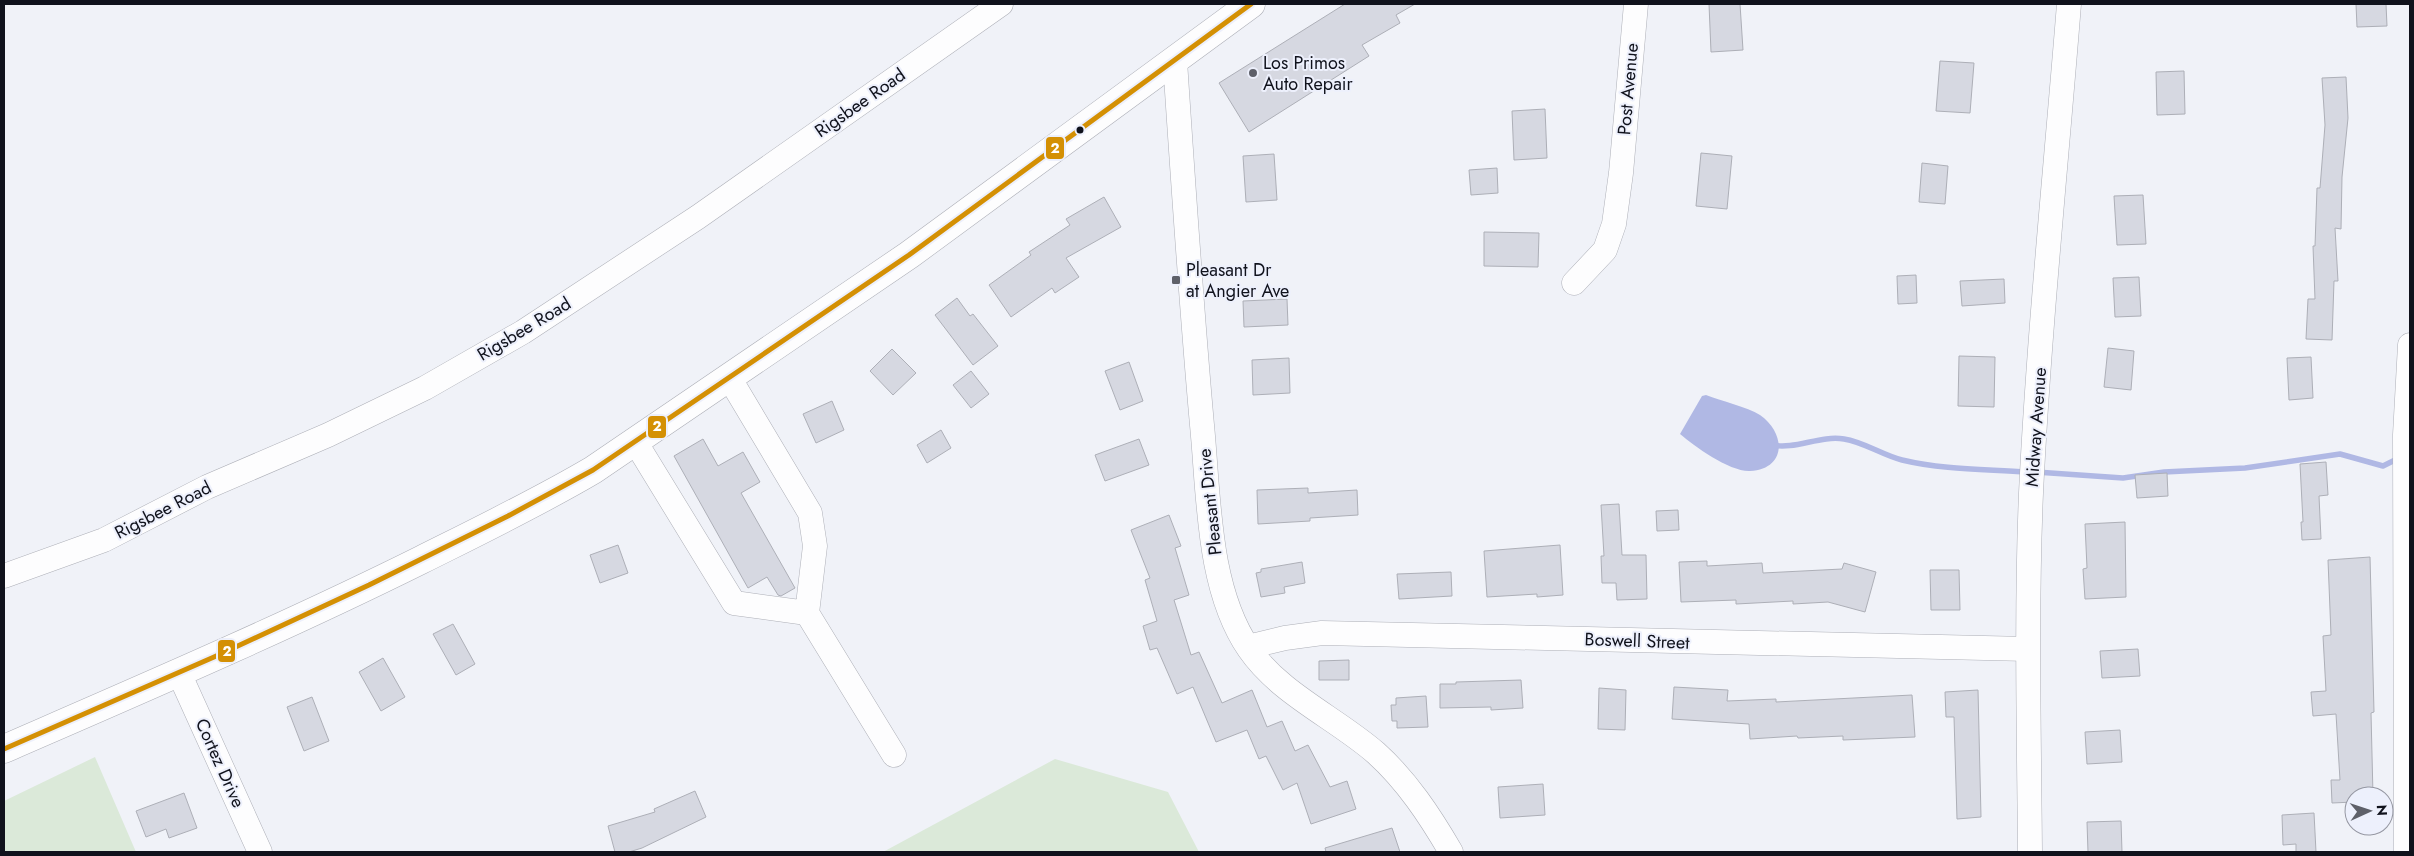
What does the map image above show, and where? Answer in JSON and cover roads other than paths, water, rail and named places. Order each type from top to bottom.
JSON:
[{"type":"main road","points":[[4,748],[179,673],[332,604],[546,498],[636,443],[909,255],[1251,4]]},
{"type":"street","name":"Rigsbee Road","points":[[4,576],[104,540],[206,487],[328,435],[425,388],[498,346],[591,288],[698,217],[1001,4]]},
{"type":"street","name":"Post Avenue","points":[[1574,283],[1605,250],[1614,224],[1621,173],[1636,4]]},
{"type":"street","name":"Midway Avenue","points":[[2030,852],[2029,566],[2036,407],[2069,4]]},
{"type":"street","name":"Pleasant Drive","points":[[1175,61],[1193,333],[1215,553],[1229,608],[1248,647],[1277,679],[1375,753],[1398,776],[1418,801],[1451,852]]},
{"type":"street","points":[[2406,852],[2405,434],[2410,345]]},
{"type":"street","points":[[730,379],[810,513],[815,546],[807,613],[894,755]]},
{"type":"street","points":[[636,443],[734,603],[807,613]]},
{"type":"street","name":"Boswell Street","points":[[1248,647],[1285,638],[1322,633],[2028,650]]},
{"type":"street","name":"Cortez Drive","points":[[179,673],[260,852]]},
{"type":"water","points":[[1706,395],[1755,412],[1769,422],[1775,431],[1779,449],[1771,464],[1762,469],[1742,470],[1723,463],[1680,434],[1702,396]]},
{"type":"waterway","points":[[1772,445],[1790,446],[1835,438],[1859,443],[1895,458],[1918,463],[2027,472]]},
{"type":"waterway","points":[[2036,472],[2123,478],[2164,472],[2245,468],[2340,454],[2383,466],[2399,458]]},
{"type":"place","name":"Los Primos Auto Repair","points":[[1253,73]]},
{"type":"place","name":"Pleasant Dr at Angier Ave","points":[[1176,280]]}]
